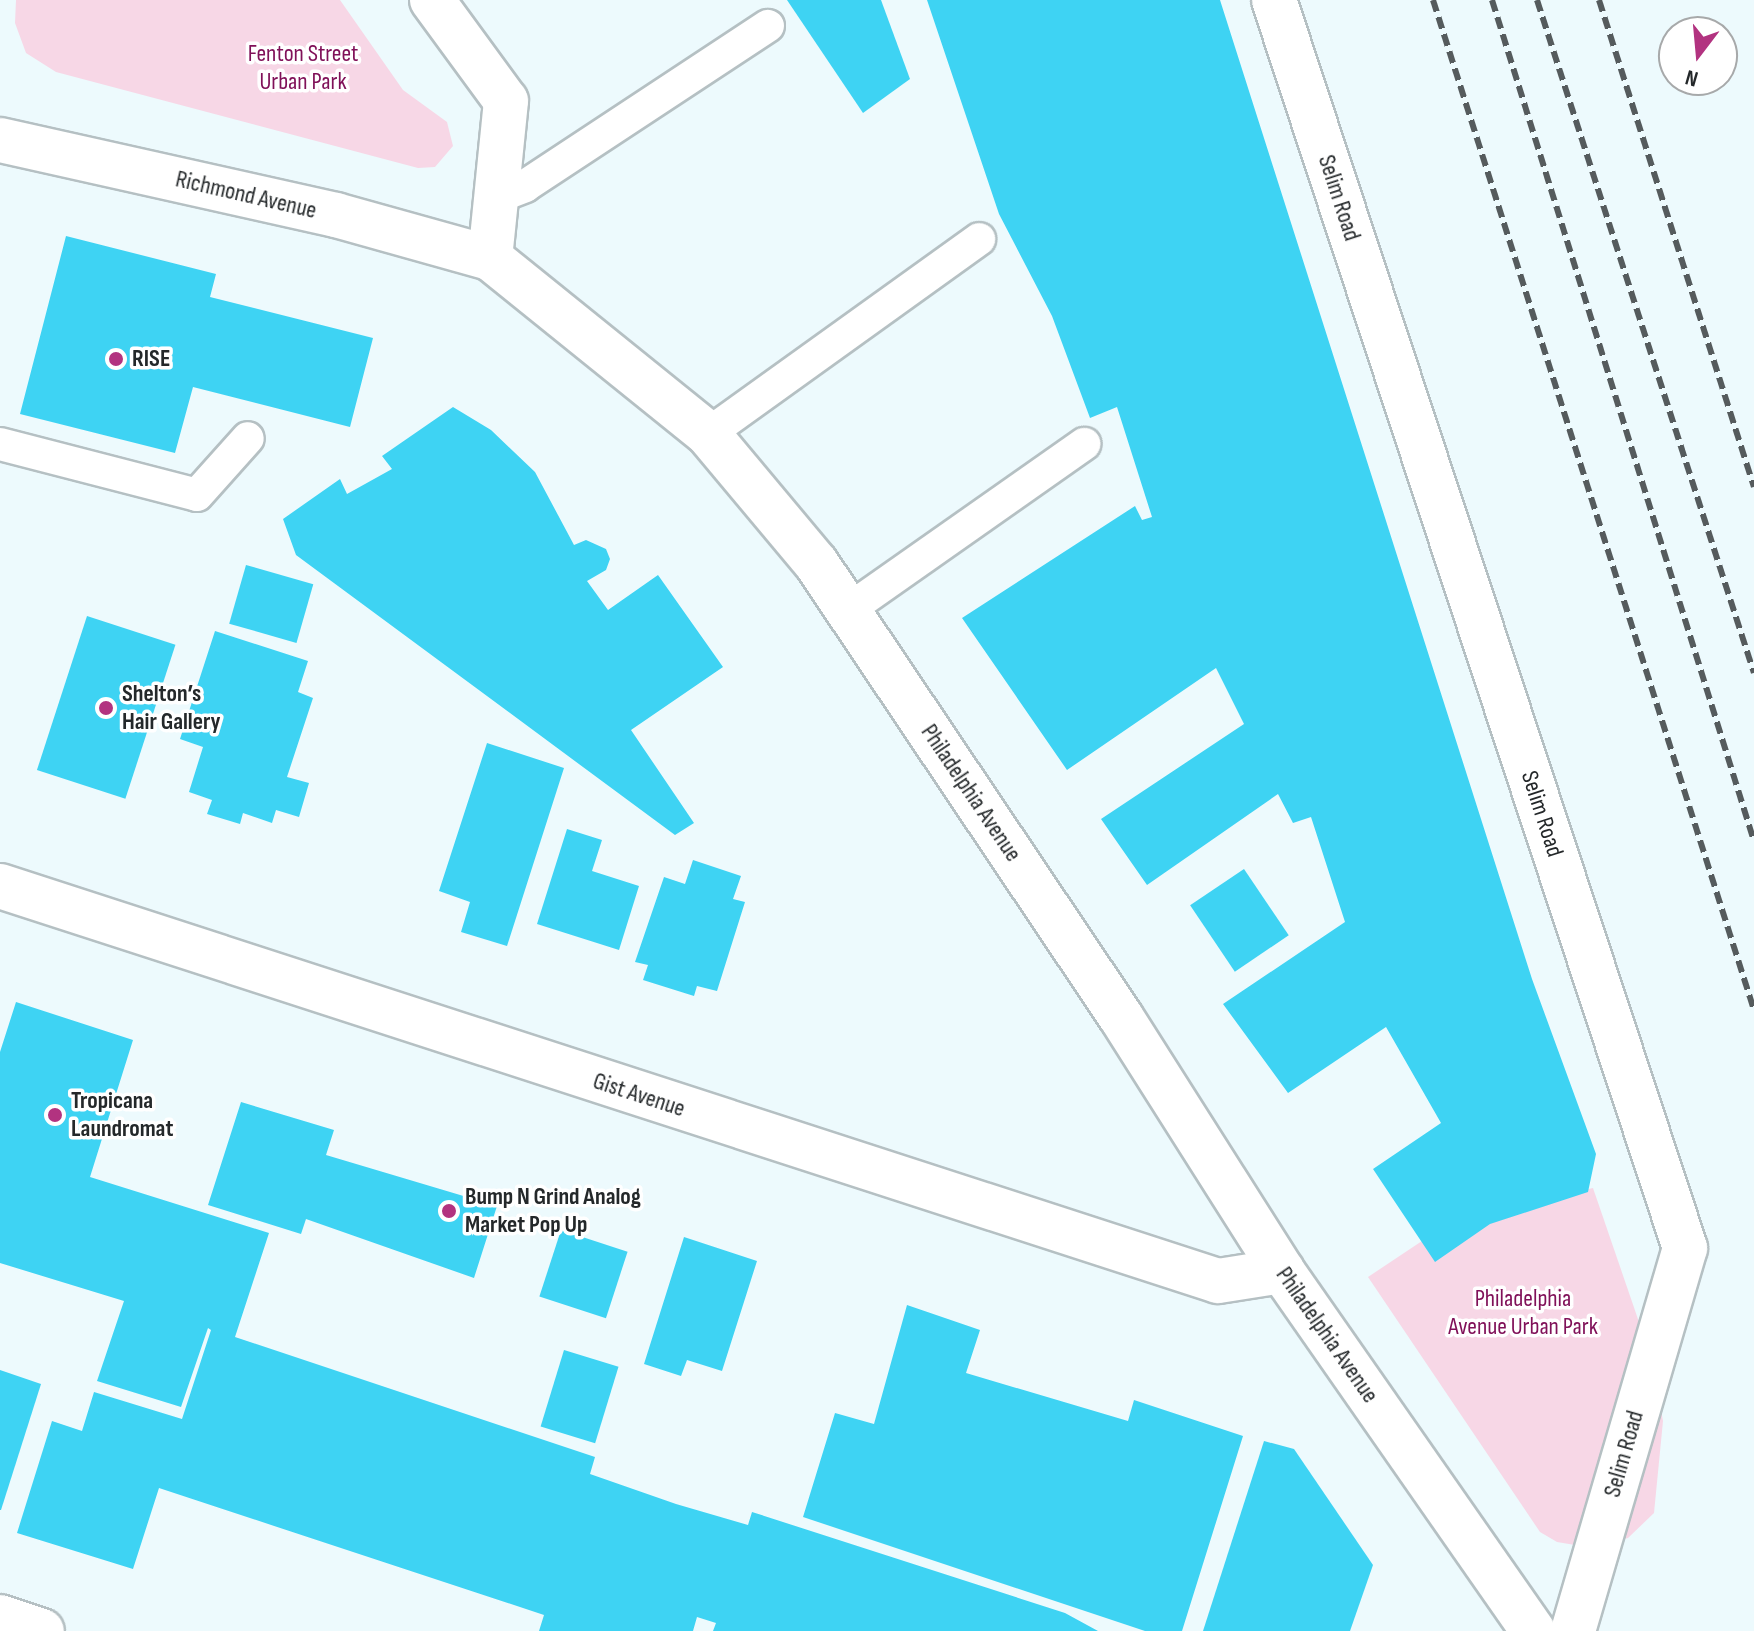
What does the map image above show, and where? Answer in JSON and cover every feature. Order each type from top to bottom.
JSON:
[{"type":"street","points":[[432,0],[506,101],[490,258]]},
{"type":"street","name":"Selim Road","points":[[1274,0],[1685,1248],[1573,1631]]},
{"type":"street","name":"Richmond Avenue","points":[[0,140],[336,215],[490,258]]},
{"type":"street","name":"Philadelphia Avenue","points":[[490,258],[708,434],[816,563],[1121,1017],[1282,1271],[1533,1631]]},
{"type":"street","name":"Gist Avenue","points":[[0,886],[1218,1281],[1282,1271]]},
{"type":"street","points":[[0,1617],[42,1631]]},
{"type":"lane","points":[[497,197],[525,186],[768,26]]},
{"type":"lane","points":[[708,434],[979,239]]},
{"type":"lane","points":[[0,444],[197,495],[248,438]]},
{"type":"lane","points":[[848,610],[1084,444]]},
{"type":"green space","name":"Fenton Street Urban Park","points":[[16,0],[340,0],[403,90],[447,122],[453,146],[435,167],[418,168],[56,72],[26,53],[15,23]]},
{"type":"green space","name":"Philadelphia Avenue Urban Park","points":[[1593,1188],[1652,1360],[1663,1421],[1654,1513],[1628,1538],[1593,1548],[1557,1542],[1540,1532],[1368,1277],[1455,1219]]},
{"type":"building","points":[[787,0],[881,0],[910,79],[863,113]]},
{"type":"building","points":[[927,0],[1220,0],[1532,979],[1596,1154],[1588,1192],[1490,1224],[1435,1262],[1373,1169],[1441,1123],[1386,1027],[1288,1093],[1223,1004],[1345,922],[1311,817],[1293,823],[1278,794],[1147,885],[1101,819],[1244,724],[1216,668],[1067,770],[962,618],[1135,506],[1142,520],[1152,517],[1117,407],[1090,418],[1052,316],[999,214]]},
{"type":"building","name":"RISE","points":[[66,236],[216,274],[210,297],[373,338],[350,427],[193,387],[175,453],[20,414]]},
{"type":"building","points":[[453,407],[491,430],[535,472],[574,545],[586,540],[606,549],[610,559],[606,570],[587,581],[608,610],[658,575],[723,667],[631,730],[694,823],[675,835],[296,555],[283,519],[340,479],[347,494],[392,469],[382,456]]},
{"type":"building","points":[[246,565],[313,584],[296,643],[229,624]]},
{"type":"building","name":"Shelton’s Hair Gallery","points":[[87,616],[175,645],[125,799],[37,770]]},
{"type":"building","points":[[215,631],[308,661],[298,692],[313,698],[287,777],[309,783],[299,817],[276,810],[272,823],[243,813],[240,824],[207,814],[212,800],[189,792],[203,747],[180,739]]},
{"type":"building","points":[[487,743],[564,768],[507,946],[461,932],[470,902],[439,891]]},
{"type":"building","points":[[567,829],[602,840],[592,871],[639,886],[619,950],[537,924]]},
{"type":"building","points":[[693,860],[741,876],[733,899],[745,902],[717,991],[697,986],[694,996],[643,980],[648,965],[635,962],[664,877],[685,884]]},
{"type":"building","points":[[1244,869],[1289,935],[1235,972],[1190,905]]},
{"type":"building","points":[[16,1002],[133,1040],[90,1177],[269,1233],[235,1337],[595,1457],[590,1474],[676,1504],[748,1525],[752,1512],[1065,1613],[1098,1631],[713,1631],[716,1623],[697,1617],[693,1631],[539,1631],[544,1615],[159,1488],[133,1569],[17,1533],[52,1421],[82,1431],[94,1392],[182,1419],[211,1330],[208,1328],[181,1407],[97,1381],[124,1301],[0,1263],[0,1052]]},
{"type":"building","points":[[241,1102],[334,1130],[326,1155],[497,1206],[474,1278],[306,1219],[301,1234],[208,1205]]},
{"type":"building","points":[[561,1230],[628,1252],[606,1318],[539,1297]]},
{"type":"building","points":[[684,1237],[757,1261],[722,1371],[687,1360],[681,1376],[644,1364]]},
{"type":"building","points":[[907,1305],[980,1330],[966,1373],[1128,1421],[1134,1400],[1243,1436],[1182,1631],[1145,1631],[803,1517],[835,1413],[874,1424]]},
{"type":"building","points":[[564,1350],[619,1367],[595,1443],[541,1427]]},
{"type":"building","points":[[0,1370],[41,1384],[1,1510],[0,1510]]},
{"type":"building","points":[[1264,1441],[1294,1449],[1373,1565],[1350,1631],[1203,1631]]},
{"type":"railway","points":[[1433,0],[1754,1010]]},
{"type":"railway","points":[[1492,0],[1754,841]]},
{"type":"railway","points":[[1537,0],[1754,673]]},
{"type":"railway","points":[[1599,0],[1754,487]]},
{"type":"place","name":"RISE","points":[[116,359]]},
{"type":"place","name":"Shelton’s Hair Gallery","points":[[106,708]]},
{"type":"place","name":"Tropicana Laundromat","points":[[55,1115]]},
{"type":"place","name":"Bump N Grind Analog Market Pop Up","points":[[449,1211]]}]
